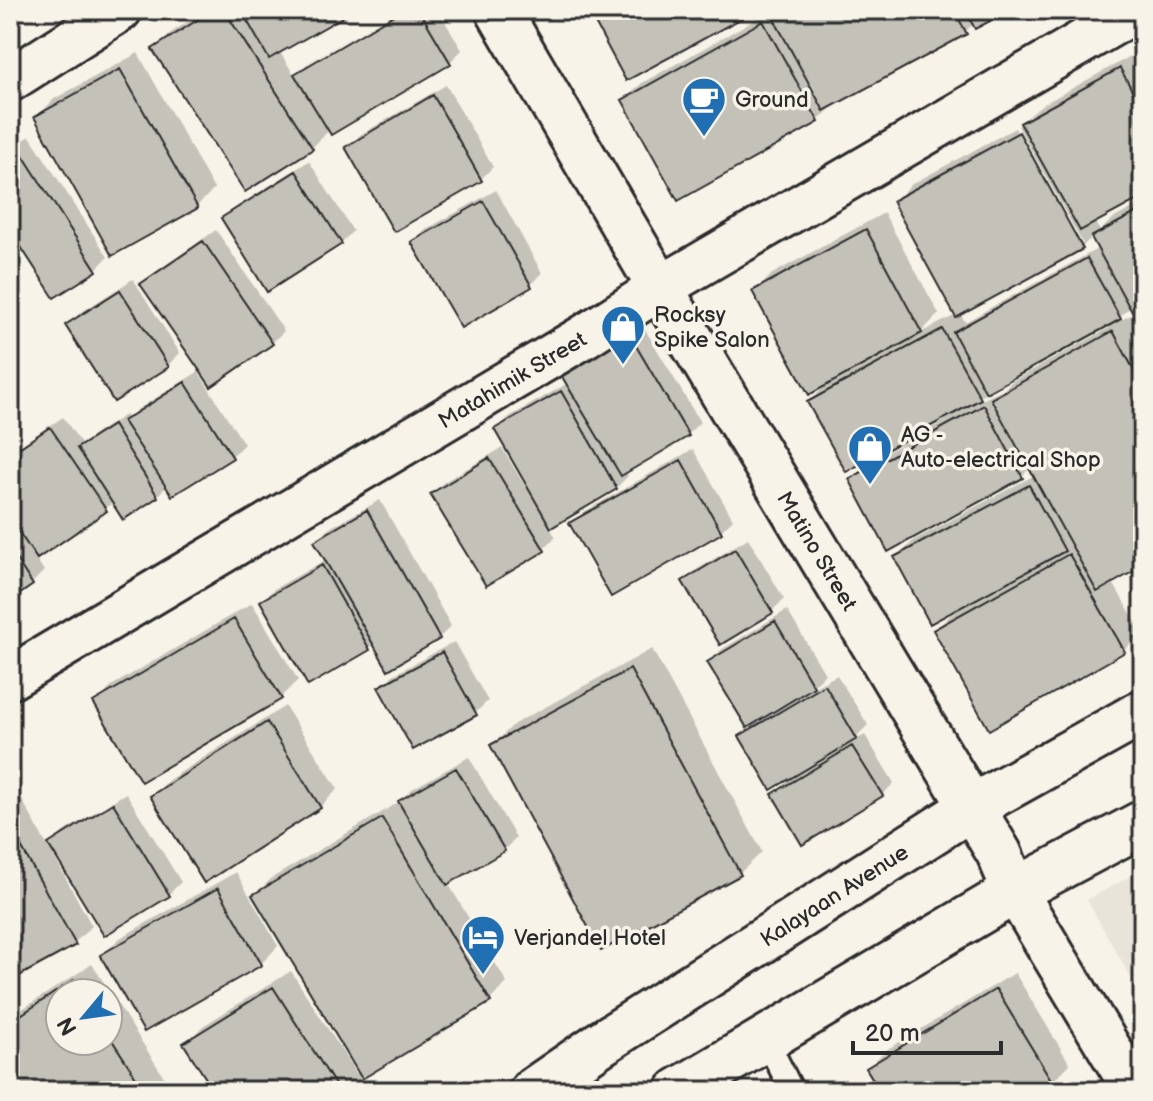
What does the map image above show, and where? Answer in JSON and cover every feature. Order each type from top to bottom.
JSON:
[{"type":"main road","name":"Matino Street","points":[[498,10],[660,288],[999,853],[1015,891]]},
{"type":"main road","name":"Kalayaan Avenue","points":[[532,1091],[600,1044],[972,807],[1143,712]]},
{"type":"main road","points":[[678,1091],[1015,891],[1143,823]]},
{"type":"street","points":[[10,80],[120,10]]},
{"type":"street","name":"Matahimik Street","points":[[10,678],[558,352],[660,288],[1137,10]]},
{"type":"street","name":"Matino Street","points":[[1015,891],[1135,1091]]},
{"type":"lane","points":[[766,1039],[792,1091]]},
{"type":"shaded area","points":[[1143,869],[1143,999],[1087,900]]},
{"type":"building","points":[[213,10],[224,10],[313,149],[245,192],[152,49]]},
{"type":"building","points":[[241,10],[355,10],[269,59]]},
{"type":"building","points":[[402,10],[419,10],[451,64],[331,135],[294,74]]},
{"type":"building","points":[[588,10],[752,10],[753,12],[626,81]]},
{"type":"building","points":[[769,10],[954,10],[967,34],[824,111]]},
{"type":"building","points":[[965,10],[1011,10],[975,29]]},
{"type":"building","points":[[763,21],[819,122],[678,201],[622,100]]},
{"type":"building","points":[[1120,68],[1143,110],[1143,197],[1080,231],[1020,123]]},
{"type":"building","points":[[120,69],[198,208],[112,256],[34,117]]},
{"type":"building","points":[[433,95],[482,181],[394,232],[345,147]]},
{"type":"building","points":[[1019,132],[1083,249],[956,318],[892,201]]},
{"type":"building","points":[[17,146],[97,271],[54,298],[10,230],[10,151]]},
{"type":"building","points":[[296,171],[342,244],[267,292],[221,218]]},
{"type":"building","points":[[483,201],[532,287],[461,328],[411,242]]},
{"type":"building","points":[[1143,209],[1143,306],[1132,312],[1091,237]]},
{"type":"building","points":[[866,229],[922,333],[809,395],[752,291]]},
{"type":"building","points":[[203,241],[273,344],[211,387],[140,284]]},
{"type":"building","points":[[1087,258],[1121,319],[986,393],[953,332]]},
{"type":"building","points":[[120,290],[169,367],[114,402],[65,325]]},
{"type":"building","points":[[942,329],[981,399],[846,472],[807,402]]},
{"type":"building","points":[[1113,331],[1143,387],[1143,566],[1097,592],[991,399]]},
{"type":"building","points":[[629,334],[689,436],[621,476],[561,375]]},
{"type":"building","points":[[185,382],[233,458],[172,496],[123,421]]},
{"type":"building","points":[[561,391],[617,489],[551,528],[494,429]]},
{"type":"building","points":[[984,405],[1023,478],[888,552],[849,479]]},
{"type":"building","points":[[113,425],[158,497],[123,520],[77,448]]},
{"type":"building","points":[[50,427],[107,511],[37,559],[10,519],[10,454]]},
{"type":"building","points":[[489,458],[545,551],[486,586],[430,494]]},
{"type":"building","points":[[681,460],[722,533],[611,597],[569,523]]},
{"type":"building","points":[[1029,485],[1065,551],[930,624],[894,557]]},
{"type":"building","points":[[367,510],[440,639],[388,670],[314,541]]},
{"type":"building","points":[[735,549],[773,613],[720,645],[682,581]]},
{"type":"building","points":[[10,550],[33,585],[10,601]]},
{"type":"building","points":[[1069,554],[1125,652],[989,730],[933,630]]},
{"type":"building","points":[[322,565],[370,650],[308,686],[260,601]]},
{"type":"building","points":[[234,619],[282,699],[141,782],[93,702]]},
{"type":"building","points":[[775,621],[814,687],[747,728],[707,662]]},
{"type":"building","points":[[442,652],[477,715],[413,750],[378,687]]},
{"type":"building","points":[[630,669],[741,875],[601,951],[490,745]]},
{"type":"building","points":[[825,685],[857,739],[771,790],[739,736]]},
{"type":"building","points":[[267,722],[321,808],[204,883],[150,796]]},
{"type":"building","points":[[852,746],[883,796],[802,845],[772,794]]},
{"type":"building","points":[[456,768],[505,851],[447,885],[398,801]]},
{"type":"building","points":[[113,803],[170,896],[104,936],[48,844]]},
{"type":"building","points":[[382,818],[491,1002],[362,1079],[252,895]]},
{"type":"building","points":[[10,827],[76,945],[10,981]]},
{"type":"building","points":[[218,888],[262,965],[144,1032],[124,997],[124,977],[113,977],[100,955]]},
{"type":"building","points":[[273,987],[339,1091],[214,1091],[183,1043]]},
{"type":"building","points":[[996,989],[1053,1083],[1041,1091],[880,1091],[866,1068]]},
{"type":"building","points":[[44,1000],[44,1057],[123,1057],[145,1091],[10,1091],[10,1022]]},
{"type":"place","name":"Ground","points":[[704,138]]},
{"type":"place","name":"Rocksy Spike Salon","points":[[623,366]]},
{"type":"place","name":"AG - Auto-electrical Shop","points":[[870,486]]},
{"type":"place","name":"Verjandel Hotel","points":[[483,976]]}]
